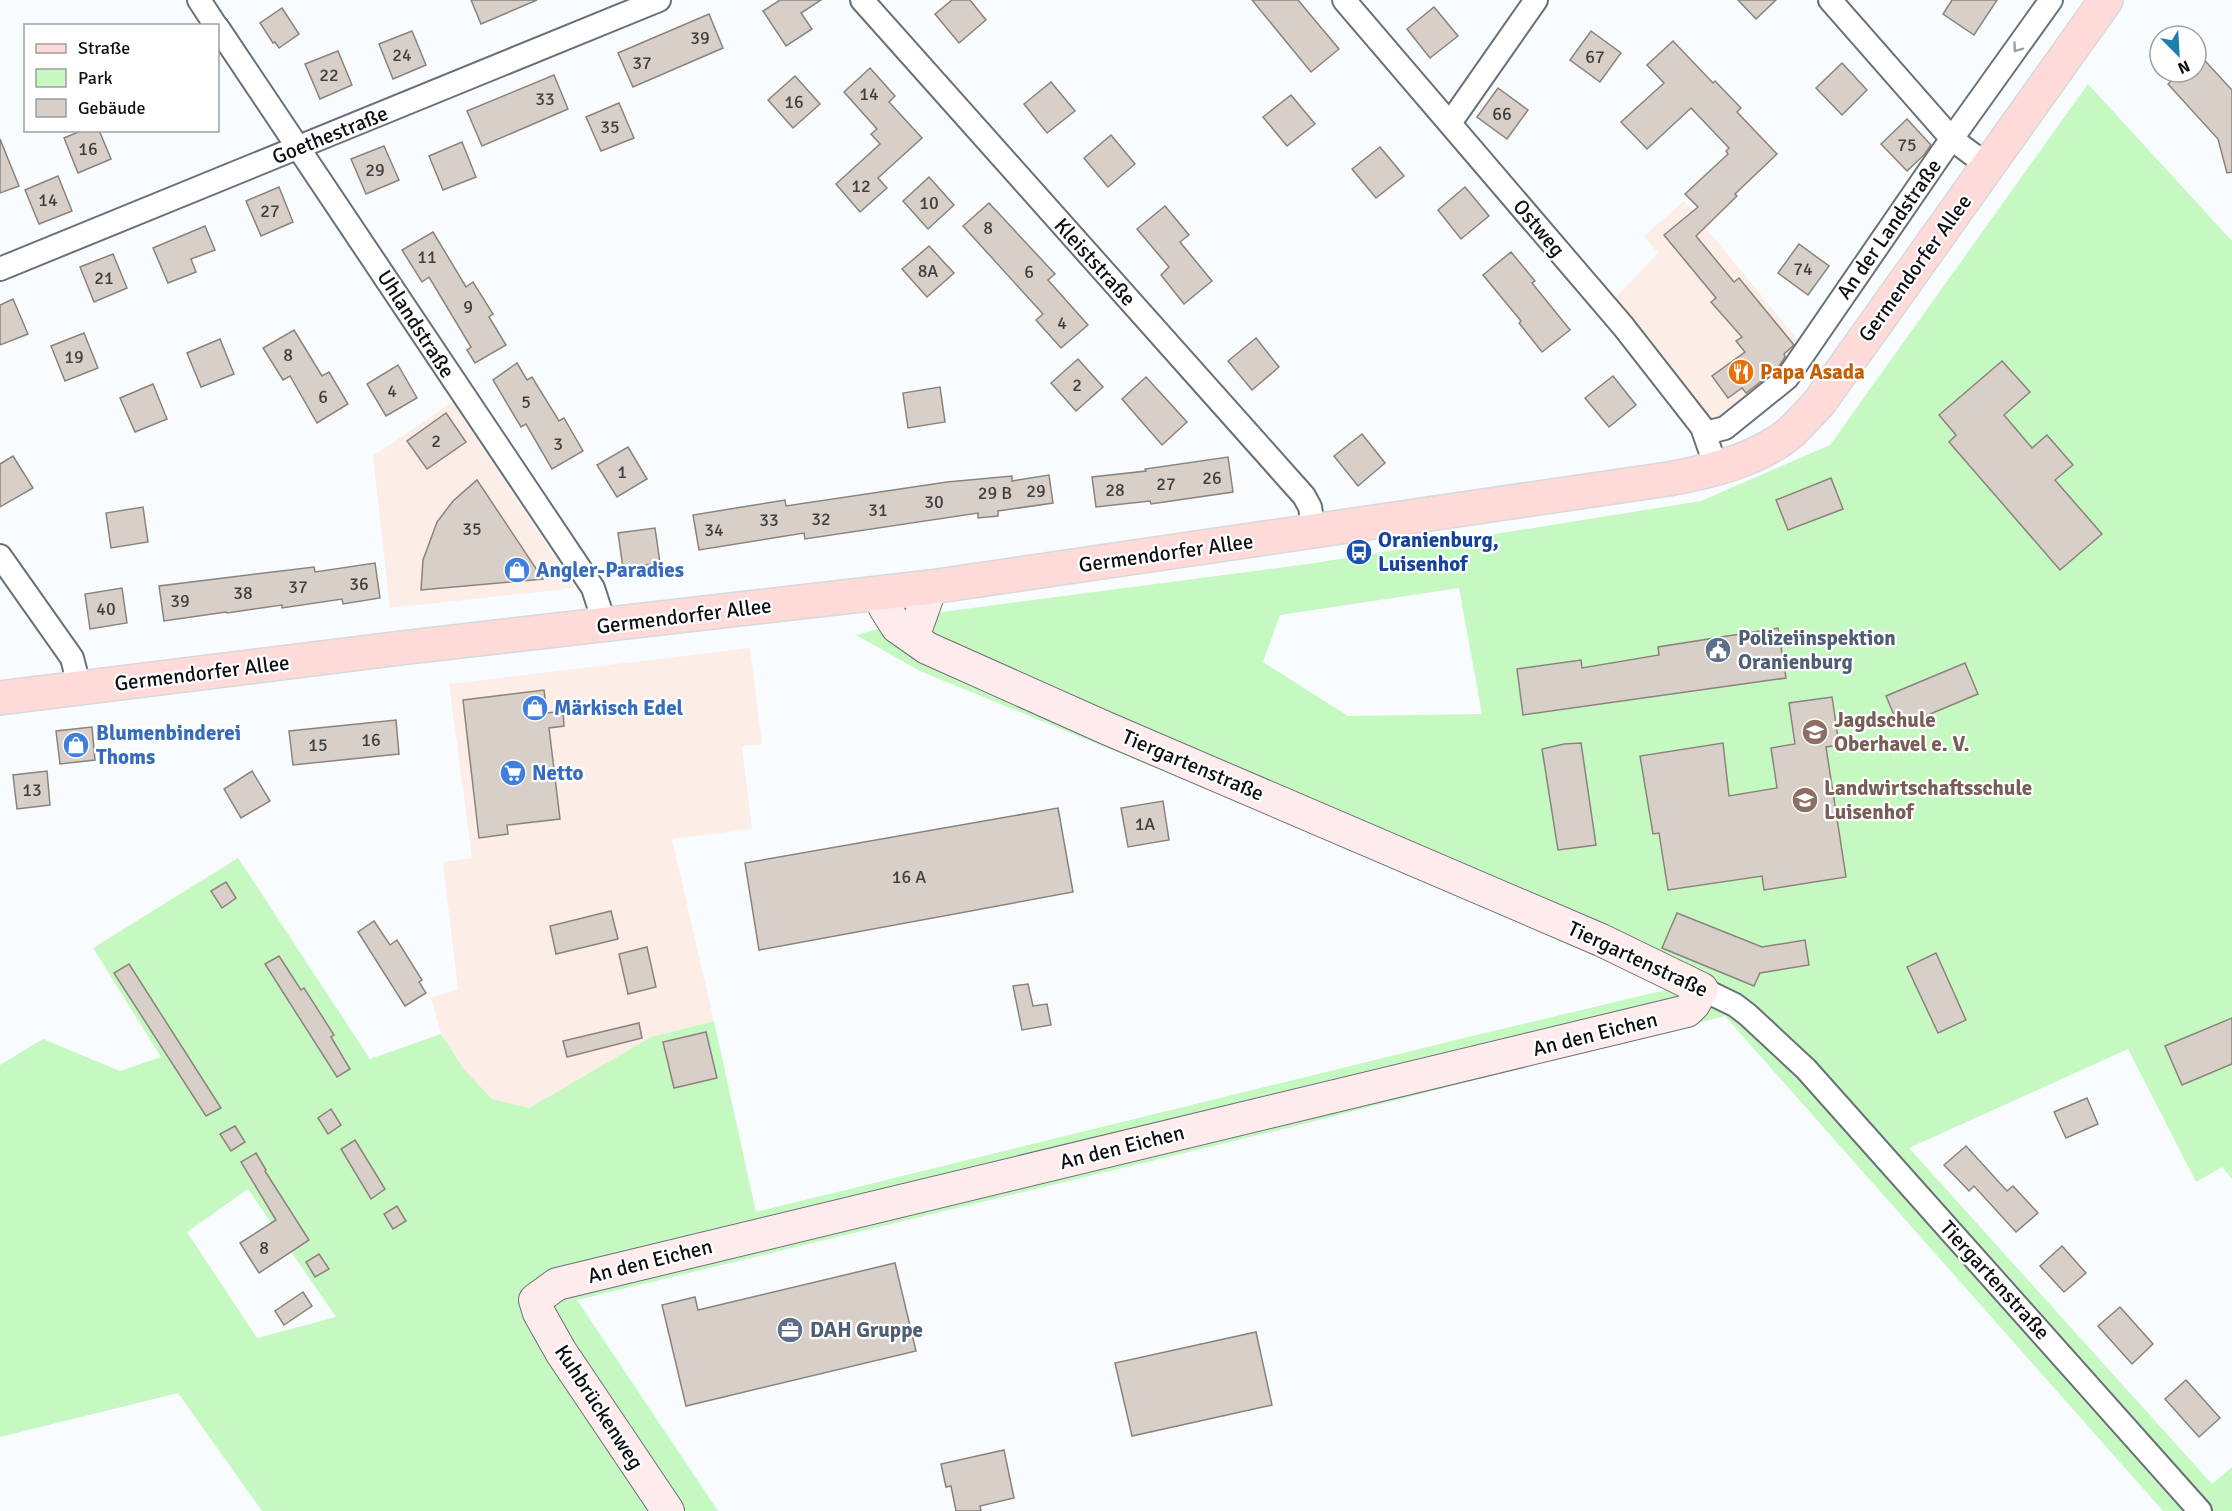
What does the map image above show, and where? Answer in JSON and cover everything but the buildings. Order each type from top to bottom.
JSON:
[{"type":"main road","name":"Germendorfer Allee","points":[[0,698],[401,648],[931,588],[1668,479],[1745,458],[1771,446],[1789,434],[1819,403],[2106,0]]},
{"type":"street","name":"Uhlandstraße","points":[[199,0],[215,24]]},
{"type":"street","name":"Goethestraße","points":[[0,269],[659,0]]},
{"type":"street","name":"Kleiststraße","points":[[862,0],[1304,496],[1310,507],[1314,532]]},
{"type":"street","name":"Ostweg","points":[[1344,0],[1623,326],[1706,433],[1716,467]]},
{"type":"street","points":[[1450,123],[1536,0]]},
{"type":"street","points":[[1830,0],[1952,139],[1988,166]]},
{"type":"street","name":"An der Landstraße","points":[[1706,433],[1725,428],[1787,378],[2051,0]]},
{"type":"street","name":"Uhlandstraße","points":[[219,30],[490,438],[593,588],[605,625]]},
{"type":"street","points":[[0,556],[72,658],[80,689]]},
{"type":"street","points":[[912,637],[931,588]]},
{"type":"street","name":"Tiergartenstraße","points":[[879,593],[897,627],[937,653],[1600,940],[1735,1005],[1806,1069],[2200,1511]]},
{"type":"street","name":"An den Eichen","points":[[536,1300],[557,1284],[622,1267],[1687,1011],[1694,1004],[1702,989]]},
{"type":"street","name":"Kuhbrückenweg","points":[[536,1300],[539,1313],[561,1352],[668,1511]]},
{"type":"shaded area","points":[[1684,201],[1802,345],[1790,364],[1716,424],[1614,299],[1658,253],[1644,236]]},
{"type":"shaded area","points":[[452,402],[575,588],[390,608],[373,456]]},
{"type":"shaded area","points":[[750,648],[762,744],[742,746],[752,829],[672,839],[714,1021],[651,1037],[529,1108],[493,1100],[464,1069],[441,1034],[431,997],[458,990],[443,862],[472,858],[449,684]]},
{"type":"green space","points":[[2088,84],[2232,241],[2232,1179],[2222,1167],[2196,1182],[2128,1049],[1909,1148],[2212,1484],[2232,1467],[2232,1511],[2163,1511],[1725,1016],[1292,1127],[577,1300],[718,1511],[262,1511],[178,1393],[0,1437],[0,1065],[43,1039],[120,1071],[161,1057],[93,948],[238,858],[370,1059],[441,1034],[464,1069],[492,1099],[529,1108],[651,1037],[714,1021],[756,1212],[1678,987],[1661,976],[920,671],[856,635],[942,612],[1315,563],[1701,501],[1830,445]],"holes":[[[1459,588],[1482,714],[1348,716],[1263,662],[1280,615]],[[248,1189],[336,1317],[257,1338],[187,1232]]]},
{"type":"place","name":"Papa Asada","points":[[1741,372]]},
{"type":"place","name":"Oranienburg, Luisenhof","points":[[1359,552]]},
{"type":"place","name":"Angler-Paradies","points":[[517,570]]},
{"type":"place","name":"Polizeiinspektion Oranienburg","points":[[1718,650]]},
{"type":"place","name":"Märkisch Edel","points":[[535,708]]},
{"type":"place","name":"Jagdschule Oberhavel e. V.","points":[[1815,732]]},
{"type":"place","name":"Blumenbinderei Thoms","points":[[76,745]]},
{"type":"place","name":"Netto","points":[[513,773]]},
{"type":"place","name":"Landwirtschaftsschule Luisenhof","points":[[1805,800]]},
{"type":"place","name":"DAH Gruppe","points":[[790,1330]]}]
